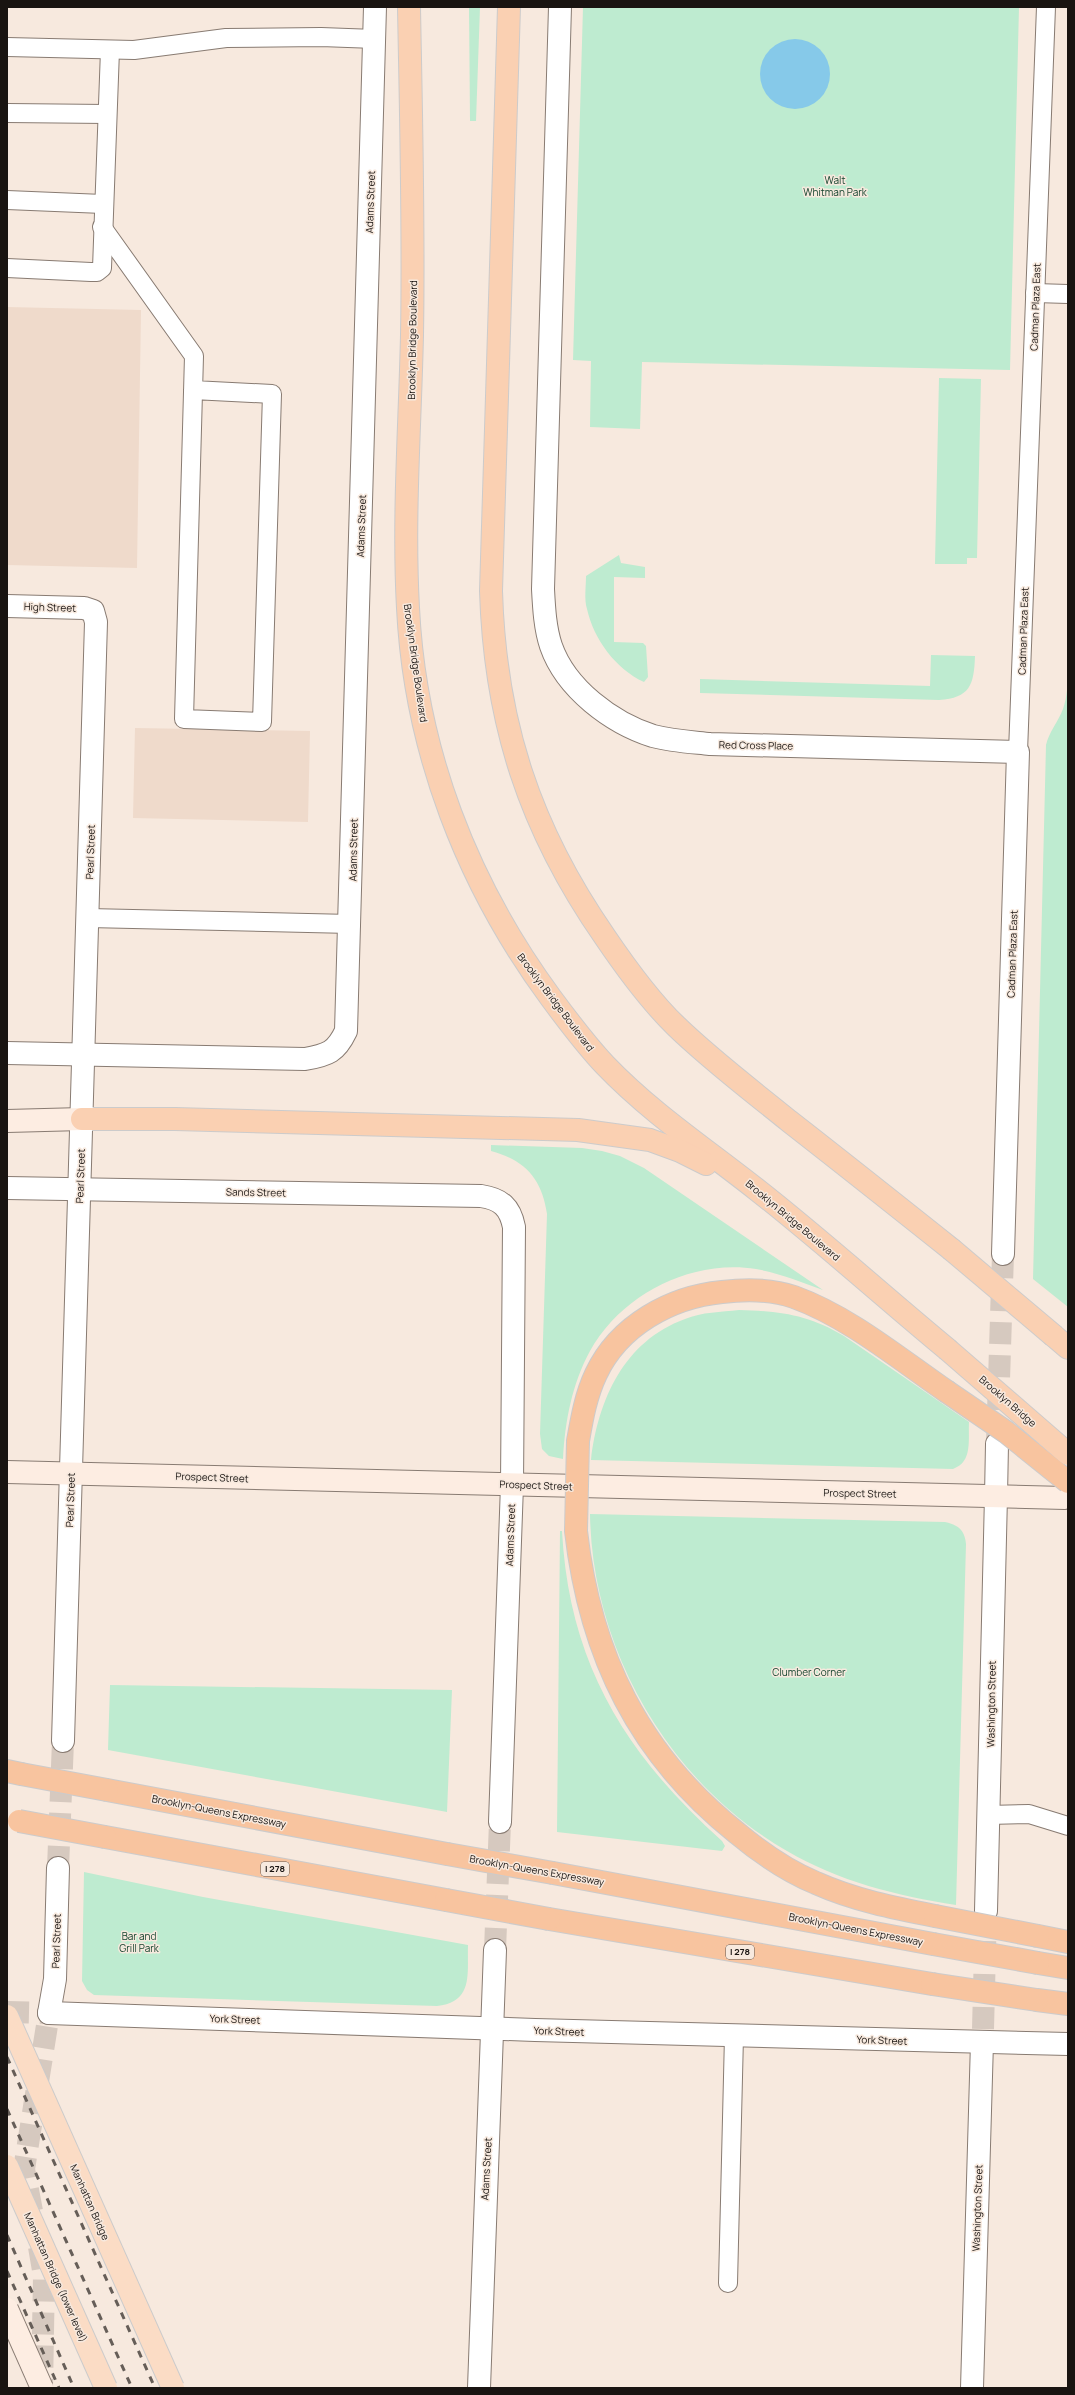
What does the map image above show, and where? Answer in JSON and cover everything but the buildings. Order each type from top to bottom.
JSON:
[{"type":"highway","name":"Brooklyn Bridge Boulevard","points":[[409,7],[413,272],[406,553],[408,612],[417,687],[424,726],[440,784],[470,864],[495,913],[529,968],[579,1036],[604,1063],[656,1112],[758,1190],[947,1349]]},
{"type":"highway","points":[[508,7],[491,591],[494,651],[502,702],[508,729],[525,786],[558,862],[578,897],[623,964],[675,1026],[742,1083],[951,1249],[1068,1348]]},
{"type":"highway","points":[[82,1119],[175,1119],[562,1129],[614,1133],[650,1140],[680,1151],[758,1190]]},
{"type":"highway","points":[[1066,1490],[1006,1432],[853,1328],[804,1301],[776,1292],[758,1290],[716,1292],[696,1296],[664,1308],[633,1327],[619,1340],[596,1373],[584,1412],[578,1441],[576,1531],[588,1604],[607,1665],[636,1722],[655,1750],[701,1803],[754,1847],[782,1866],[816,1884],[876,1904],[1068,1942]]},
{"type":"highway","name":"Brooklyn Bridge","points":[[947,1349],[1068,1454]]},
{"type":"highway","name":"Brooklyn-Queens Expressway","points":[[14,1773],[1068,1968]]},
{"type":"highway","name":"I 278","points":[[13,1820],[549,1919],[932,1984],[1068,2004]]},
{"type":"main road","points":[[7,1121],[82,1119]]},
{"type":"main road","name":"Prospect Street","points":[[7,1472],[996,1496],[1066,1490]]},
{"type":"main road","name":"Manhattan Bridge","points":[[7,2016],[173,2388]]},
{"type":"main road","name":"Manhattan Bridge (lower level)","points":[[7,2166],[106,2388]]},
{"type":"main road","points":[[7,2309],[42,2388]]},
{"type":"street","name":"Adams Street","points":[[84,1054],[305,1059],[332,1052],[340,1043],[346,1031],[351,924],[375,7]]},
{"type":"street","name":"Red Cross Place","points":[[560,7],[543,589],[547,628],[552,647],[562,666],[588,699],[609,714],[653,736],[710,744],[1018,752]]},
{"type":"street","name":"High Street","points":[[7,606],[84,608],[93,611]]},
{"type":"street","name":"Pearl Street","points":[[63,1741],[96,622],[93,611]]},
{"type":"street","name":"Cadman Plaza East","points":[[1003,1254],[1018,752]]},
{"type":"street","points":[[7,1053],[84,1054]]},
{"type":"street","name":"Sands Street","points":[[7,1188],[481,1196],[493,1198],[504,1204]]},
{"type":"street","name":"Adams Street","points":[[500,1822],[512,1484],[514,1227],[512,1214],[504,1204]]},
{"type":"street","points":[[996,1496],[997,1444]]},
{"type":"street","name":"Washington Street","points":[[986,1911],[996,1496]]},
{"type":"street","name":"Pearl Street","points":[[49,2013],[55,1979],[58,1868]]},
{"type":"street","name":"Adams Street","points":[[479,2388],[495,1950]]},
{"type":"street","name":"York Street","points":[[49,2013],[734,2036],[983,2035],[1068,2044]]},
{"type":"street","name":"Washington Street","points":[[972,2388],[983,2035]]},
{"type":"lane","name":"Cadman Plaza East","points":[[1018,752],[1046,7]]},
{"type":"lane","points":[[7,47],[134,50],[226,38],[321,37],[375,39]]},
{"type":"lane","points":[[7,268],[97,272],[102,268],[102,227],[110,50]]},
{"type":"lane","points":[[7,113],[107,114]]},
{"type":"lane","points":[[7,200],[103,204]]},
{"type":"lane","points":[[102,227],[194,356],[193,390],[184,719],[262,722],[272,394],[193,390]]},
{"type":"lane","points":[[1035,293],[1068,294]]},
{"type":"lane","points":[[88,918],[351,924]]},
{"type":"lane","points":[[988,1814],[1029,1814],[1068,1826]]},
{"type":"lane","points":[[728,2283],[734,2036]]},
{"type":"shaded area","points":[[7,307],[141,310],[137,568],[7,565]]},
{"type":"shaded area","points":[[135,728],[310,731],[308,822],[133,818]]},
{"type":"green space","points":[[469,7],[480,7],[476,121],[470,121]]},
{"type":"green space","name":"Walt Whitman Park","points":[[583,7],[1019,7],[1010,370],[642,362],[640,429],[590,427],[591,361],[573,360]]},
{"type":"green space","points":[[939,378],[981,379],[977,558],[967,558],[967,564],[935,564]]},
{"type":"green space","points":[[619,555],[621,563],[645,567],[645,578],[614,577],[614,642],[643,643],[646,646],[648,677],[644,682],[624,669],[608,652],[595,632],[590,621],[586,605],[586,576]]},
{"type":"green space","points":[[931,655],[975,656],[971,682],[964,693],[949,699],[939,700],[700,693],[700,679],[930,686]]},
{"type":"green space","points":[[1068,674],[1068,1307],[1033,1279],[1046,745],[1063,709],[1067,690]]},
{"type":"green space","points":[[491,1145],[582,1148],[620,1156],[644,1168],[823,1290],[773,1273],[756,1269],[732,1267],[707,1270],[683,1276],[661,1285],[639,1297],[620,1313],[604,1331],[590,1351],[578,1376],[570,1403],[563,1459],[549,1456],[542,1449],[540,1434],[547,1214],[545,1202],[536,1181],[530,1173],[513,1160],[491,1151]]},
{"type":"green space","points":[[739,1310],[781,1313],[794,1316],[819,1323],[844,1336],[969,1422],[969,1443],[967,1456],[964,1461],[953,1469],[591,1460],[600,1416],[618,1375],[630,1357],[646,1342],[664,1329],[685,1319],[698,1315]]},
{"type":"green space","name":"Clumber Corner","points":[[590,1514],[945,1522],[958,1527],[963,1532],[966,1544],[956,1905],[912,1897],[868,1886],[806,1862],[745,1823],[707,1789],[673,1750],[645,1708],[622,1662],[605,1614],[594,1565]]},
{"type":"green space","points":[[560,1531],[562,1531],[567,1579],[576,1623],[590,1664],[608,1703],[631,1739],[657,1774],[688,1808],[722,1841],[725,1846],[722,1851],[557,1832]]},
{"type":"green space","points":[[110,1685],[452,1690],[447,1812],[108,1750]]},
{"type":"green space","name":"Bar and Grill Park","points":[[84,1872],[203,1897],[468,1945],[468,1976],[466,1984],[463,1992],[457,1999],[437,2006],[94,1995],[87,1990],[82,1981]]},
{"type":"water","points":[[795,39],[808,42],[820,49],[827,61],[830,74],[827,87],[820,99],[808,106],[795,109],[782,106],[770,99],[763,87],[760,74],[763,61],[770,49],[782,42]]},
{"type":"tunnel","points":[[997,1443],[1003,1254]]},
{"type":"tunnel","points":[[58,1868],[63,1741]]},
{"type":"tunnel","points":[[495,1950],[500,1822]]},
{"type":"tunnel","points":[[983,2029],[986,1911]]},
{"type":"tunnel","points":[[7,2012],[49,2013]]},
{"type":"tunnel","points":[[32,2211],[24,2169],[49,2013]]},
{"type":"tunnel","points":[[39,2247],[44,2276],[42,2388]]},
{"type":"railway","points":[[7,2057],[155,2388]]},
{"type":"railway","points":[[7,2109],[132,2388]]},
{"type":"railway","points":[[7,2235],[74,2388]]},
{"type":"railway","points":[[7,2271],[59,2388]]}]
